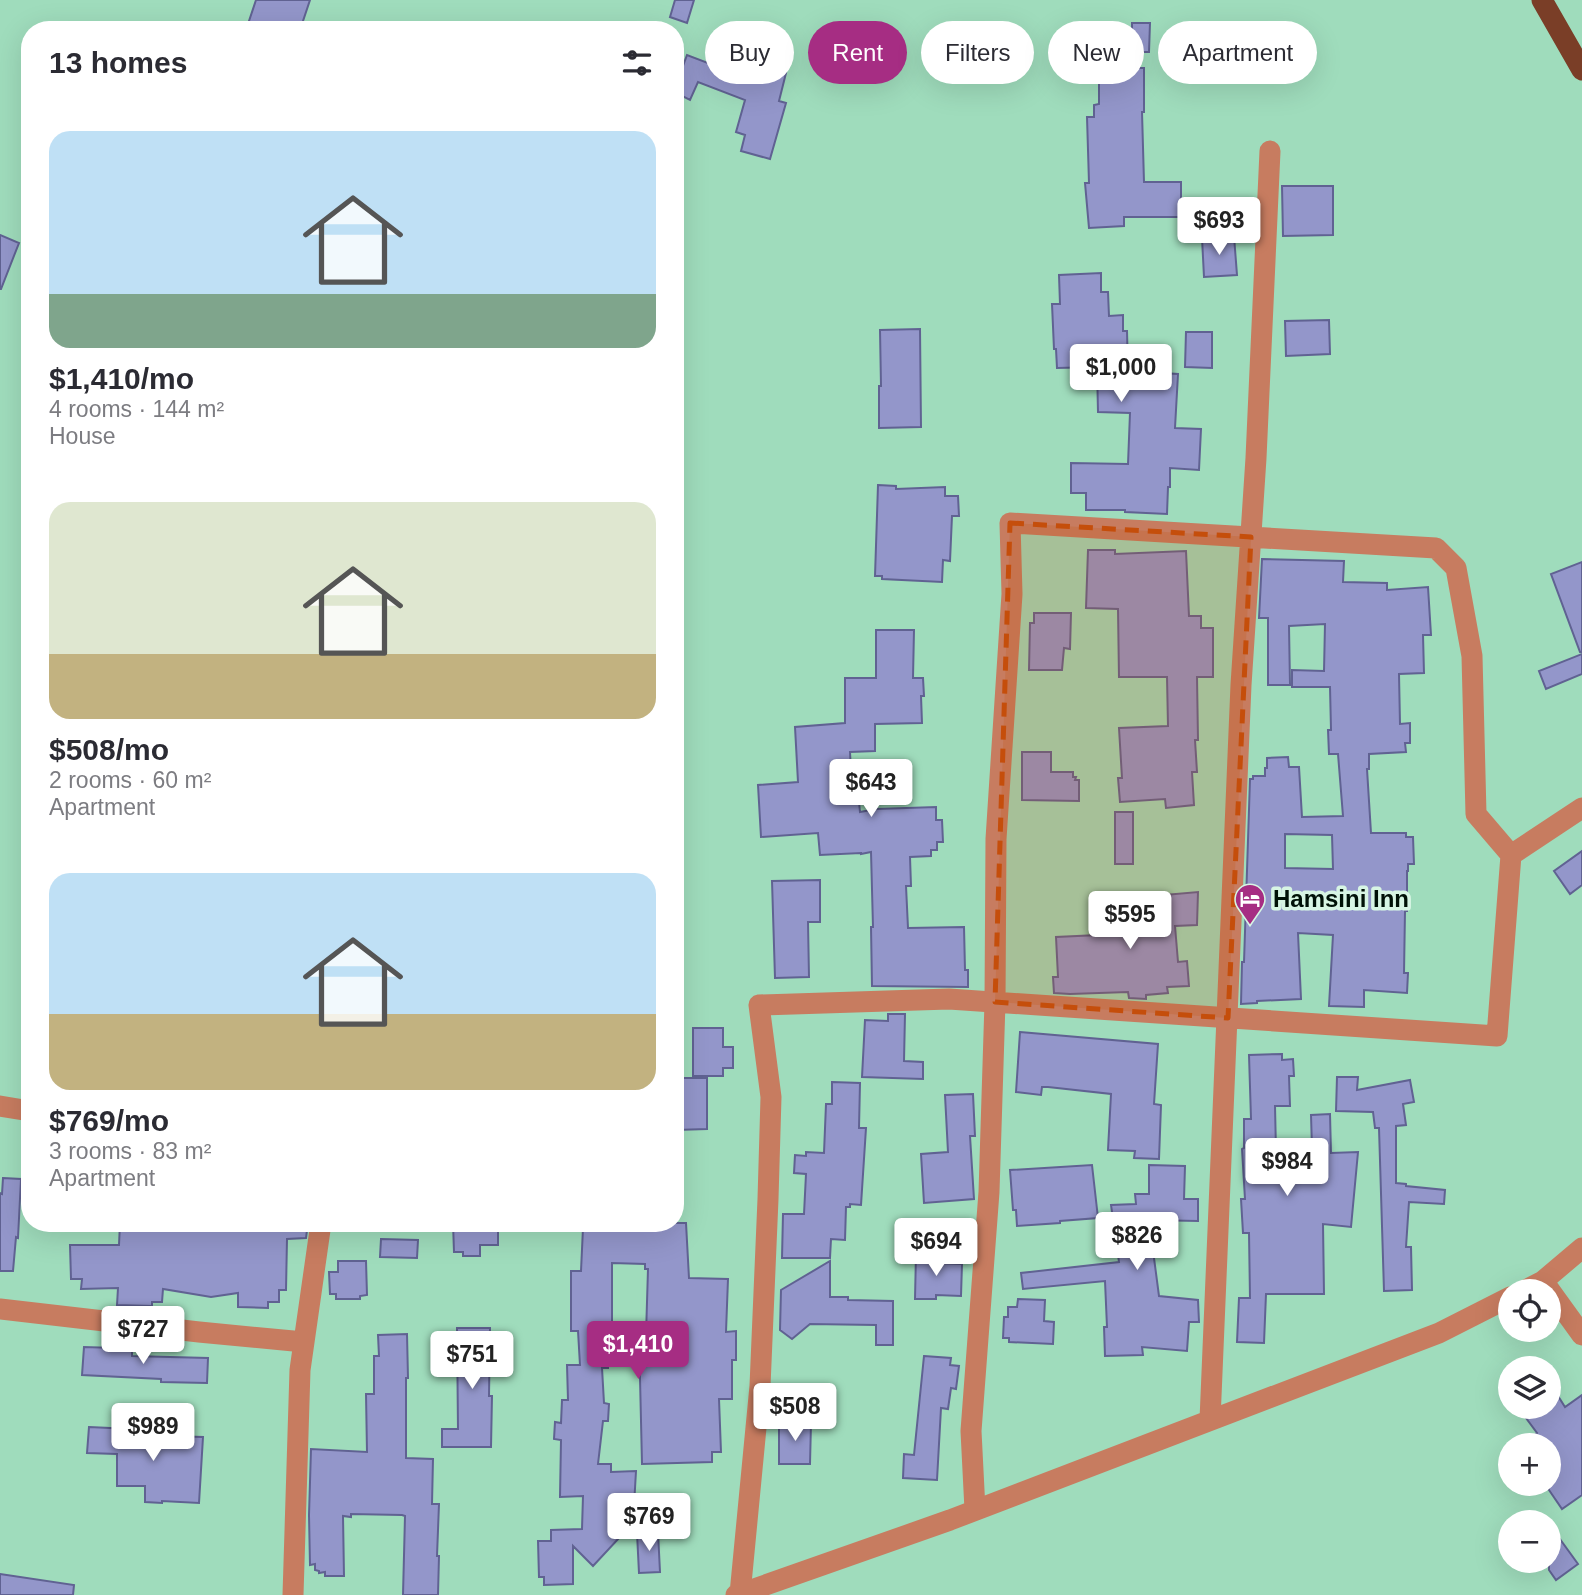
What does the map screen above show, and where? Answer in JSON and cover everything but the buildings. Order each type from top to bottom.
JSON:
[{"type":"highway","points":[[1542,0],[1582,70]]},
{"type":"street","points":[[1210,1420],[1241,685],[1270,151]]},
{"type":"street","points":[[975,1510],[971,1431],[989,1192],[995,1002],[996,839],[1012,594],[1010,523],[1436,548],[1456,568],[1472,656],[1476,814],[1511,855],[1497,1036],[1228,1018],[995,1002],[949,999],[759,1005],[771,1097],[768,1199],[760,1386],[738,1594],[975,1510],[1438,1333],[1498,1303]]},
{"type":"street","points":[[1511,855],[1582,808]]},
{"type":"street","points":[[0,1106],[21,1110]]},
{"type":"street","points":[[293,1595],[300,1370],[320,1232]]},
{"type":"street","points":[[1545,1279],[1582,1248]]},
{"type":"street","points":[[1561,1306],[1582,1335]]},
{"type":"street","points":[[0,1309],[304,1342]]},
{"type":"highlighted area","points":[[1010,523],[1251,537],[1228,1018],[995,1002]]},
{"type":"place","name":"Hamsini Inn","points":[[1250,926]]}]
